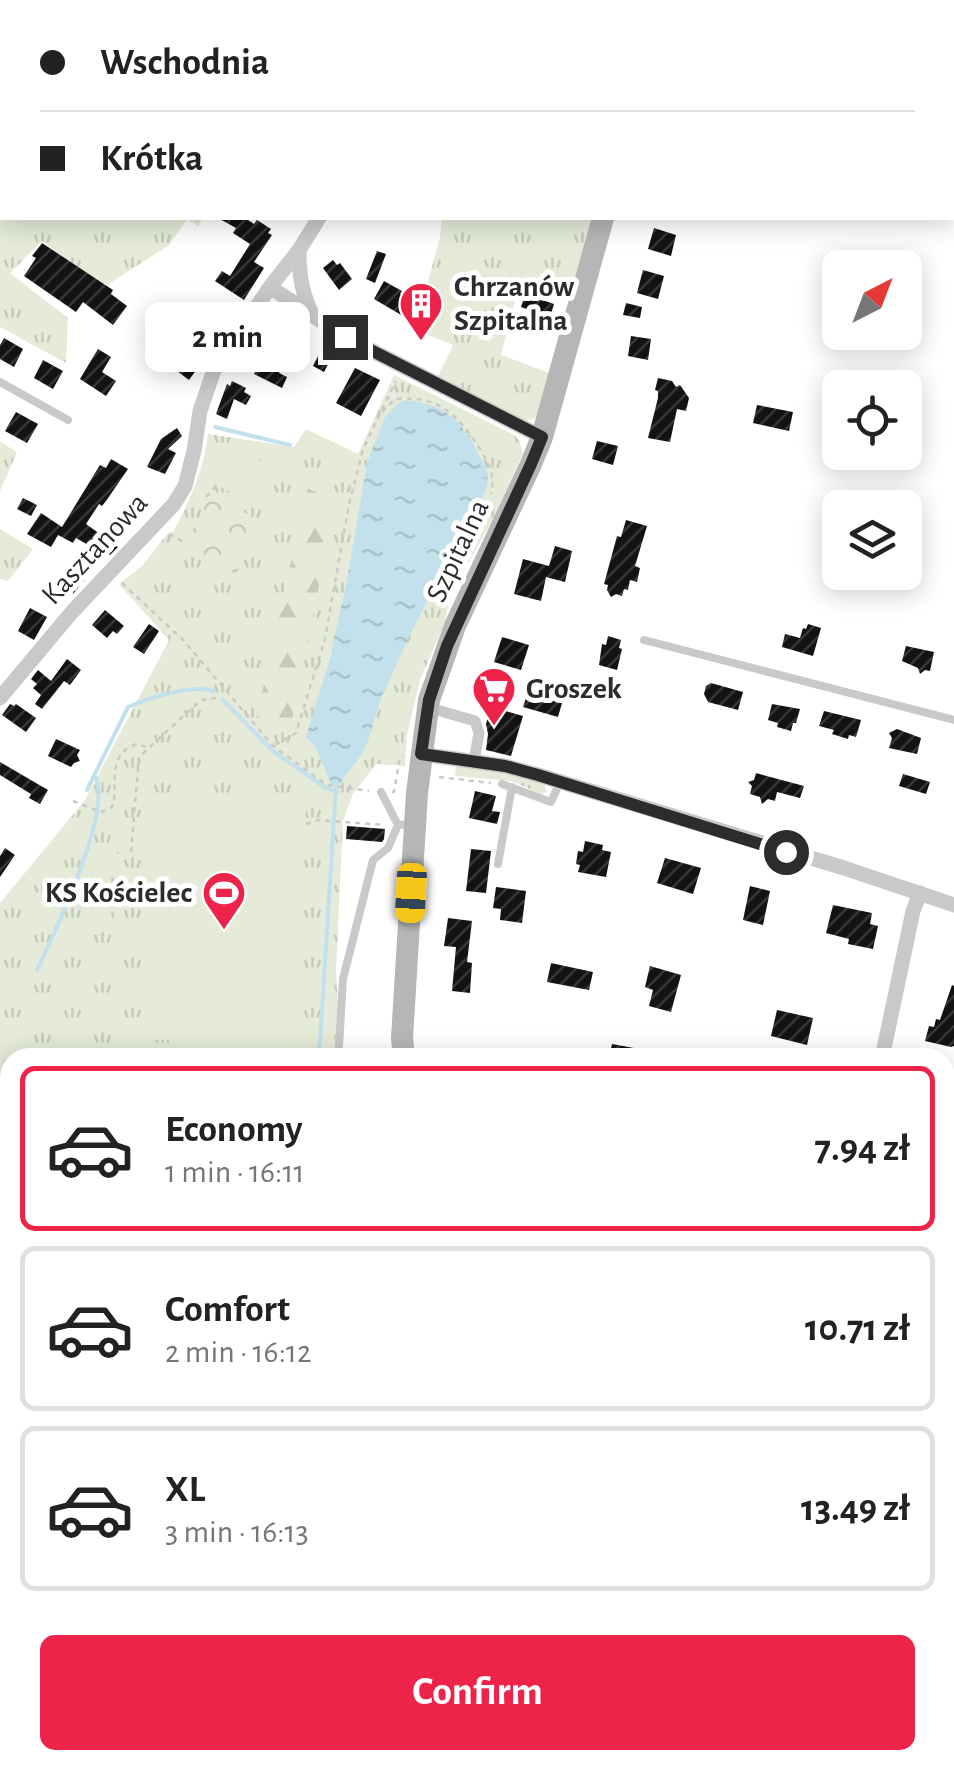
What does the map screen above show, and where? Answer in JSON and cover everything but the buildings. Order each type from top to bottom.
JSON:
[{"type":"main road","name":"Szpitalna","points":[[400,1048],[410,756],[447,646],[542,437],[602,220]]},
{"type":"street","name":"Kasztanowa","points":[[0,698],[72,612],[180,495],[214,370],[318,220]]},
{"type":"street","points":[[299,250],[299,276],[313,316]]},
{"type":"street","points":[[282,273],[302,288]]},
{"type":"street","points":[[270,287],[345,337],[542,437]]},
{"type":"street","points":[[437,710],[475,721],[479,733],[474,762]]},
{"type":"street","points":[[410,756],[505,766],[954,905]]},
{"type":"street","points":[[884,1048],[920,893]]},
{"type":"lane","points":[[0,382],[68,420]]},
{"type":"lane","points":[[644,640],[954,720]]},
{"type":"lane","points":[[498,864],[507,786],[550,802],[560,782]]},
{"type":"lane","points":[[340,1048],[344,979],[373,860],[407,824],[381,792]]},
{"type":"path","points":[[274,746],[296,732],[324,639],[363,448],[403,366]]},
{"type":"path","points":[[378,416],[395,399],[409,398],[432,402],[452,412],[489,464],[494,479],[491,494]]},
{"type":"path","points":[[206,497],[217,484]]},
{"type":"path","points":[[173,527],[168,533],[186,543]]},
{"type":"path","points":[[110,572],[184,641],[274,746],[332,787],[394,792],[410,756]]},
{"type":"path","points":[[131,852],[139,758],[201,700],[216,698]]},
{"type":"path","points":[[72,800],[99,811],[111,808],[120,752],[137,744],[147,748]]},
{"type":"path","points":[[438,777],[487,783]]},
{"type":"path","points":[[306,824],[407,824]]},
{"type":"green space","points":[[0,220],[186,220],[169,245],[107,285],[42,241],[10,273],[68,318],[66,363],[0,327]]},
{"type":"green space","points":[[442,220],[591,220],[593,228],[572,303],[519,285],[501,355],[552,374],[539,417],[526,421],[438,376],[453,345],[415,330]]},
{"type":"green space","points":[[394,375],[514,435],[523,453],[493,519],[450,596],[444,625],[420,680],[407,735],[405,766],[376,764],[353,794],[343,821],[336,971],[340,1048],[0,1048],[0,903],[85,800],[169,640],[119,584],[174,531],[200,472],[208,434],[294,447],[306,429],[358,454]]},
{"type":"green space","points":[[0,442],[17,452],[0,491]]},
{"type":"green space","points":[[233,446],[267,465],[248,501],[213,483]]},
{"type":"green space","points":[[307,488],[336,501],[292,720],[257,716]]},
{"type":"green space","points":[[211,495],[262,522],[236,574],[184,547]]},
{"type":"green space","points":[[0,529],[33,549],[8,581],[0,579]]},
{"type":"green space","points":[[456,766],[516,775],[544,784],[547,792],[541,794],[511,781],[455,776]]},
{"type":"green space","name":"KS Kościelec","points":[[155,802],[306,810],[294,1047],[143,1039]]},
{"type":"green space","points":[[119,851],[114,919],[104,910],[102,894],[106,871]]},
{"type":"water","points":[[405,400],[430,405],[458,422],[485,466],[488,481],[402,652],[365,748],[339,786],[331,784],[315,746],[306,737],[330,658],[367,463],[385,417]]},
{"type":"waterway","points":[[215,427],[290,445]]},
{"type":"waterway","points":[[87,790],[128,707],[183,691],[214,691]]},
{"type":"waterway","points":[[222,699],[273,751],[334,791]]},
{"type":"waterway","points":[[37,970],[89,842],[99,792],[95,776]]},
{"type":"waterway","points":[[320,1048],[336,786]]},
{"type":"place","name":"Chrzanów Szpitalna","points":[[421,342]]},
{"type":"place","name":"Groszek","points":[[494,727]]},
{"type":"place","name":"KS Kościelec","points":[[224,931]]},
{"type":"route","points":[[345,337],[542,437],[447,646],[429,700],[421,754],[505,766],[786,852]]}]
